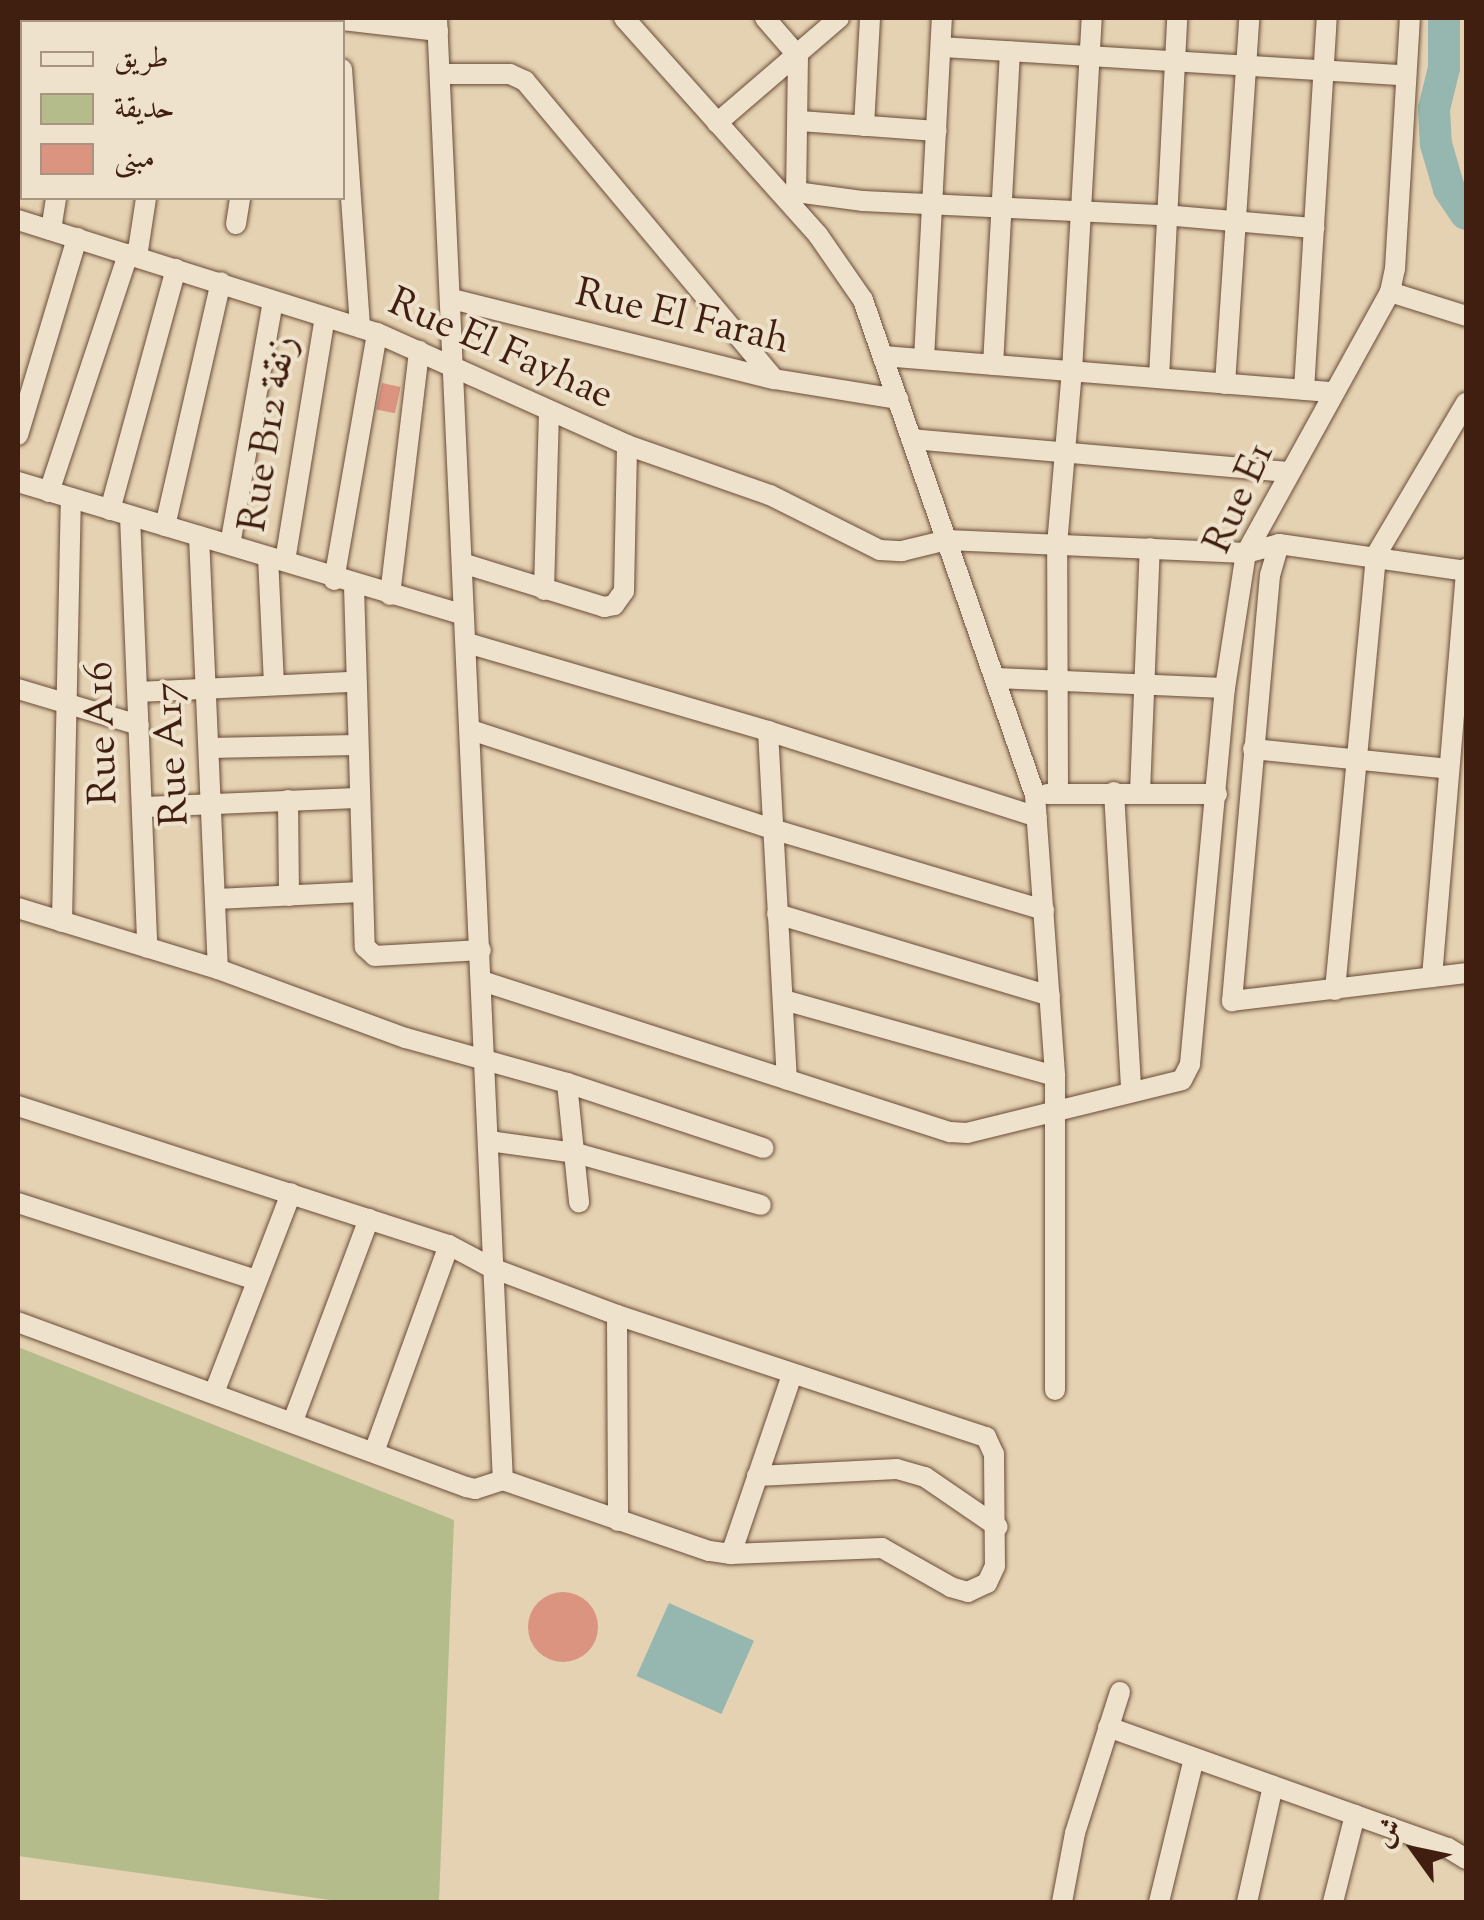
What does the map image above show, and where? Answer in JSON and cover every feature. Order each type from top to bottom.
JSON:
[{"type":"street","points":[[624,18],[717,123],[791,196],[864,300],[1035,795],[1055,1076],[1056,1390]]},
{"type":"street","points":[[765,18],[798,56],[800,122],[791,196]]},
{"type":"street","points":[[717,123],[839,18]]},
{"type":"street","points":[[864,126],[870,18]]},
{"type":"street","points":[[924,359],[942,18]]},
{"type":"street","points":[[1058,792],[1057,544],[1072,371],[1092,18]]},
{"type":"street","points":[[1158,378],[1177,18]]},
{"type":"street","points":[[1225,384],[1249,18]]},
{"type":"street","points":[[1304,390],[1328,18]]},
{"type":"street","name":"Rue E1","points":[[1131,1091],[1175,1085],[1190,1064],[1225,688],[1246,553],[1390,292],[1396,269],[1410,18]]},
{"type":"street","points":[[345,20],[437,24],[502,1480]]},
{"type":"street","points":[[941,47],[1405,75]]},
{"type":"street","points":[[993,365],[1010,51]]},
{"type":"street","points":[[441,74],[510,74],[530,86],[774,379]]},
{"type":"street","points":[[345,99],[368,330],[344,583],[354,682],[365,947],[375,956],[481,950]]},
{"type":"street","points":[[800,122],[936,131]]},
{"type":"street","points":[[791,196],[1164,215],[1314,228]]},
{"type":"street","points":[[51,230],[56,200]]},
{"type":"street","points":[[49,492],[132,256],[146,200]]},
{"type":"street","points":[[236,224],[240,200]]},
{"type":"street","name":"Rue El Fayhae","points":[[18,222],[368,330],[627,445],[734,480],[880,550],[902,551],[947,540],[1246,553],[1279,544]]},
{"type":"street","points":[[18,435],[76,238]]},
{"type":"street","name":"Rue A16","points":[[147,948],[138,692],[120,513],[176,270]]},
{"type":"street","points":[[165,526],[221,282]]},
{"type":"street","points":[[1390,292],[1466,316]]},
{"type":"street","name":"Rue El Farah","points":[[452,299],[774,379],[898,399]]},
{"type":"street","points":[[230,546],[273,302]]},
{"type":"street","name":"Rue B12 زنقة","points":[[274,685],[276,559],[325,318]]},
{"type":"street","points":[[390,595],[419,350]]},
{"type":"street","points":[[883,356],[1333,392]]},
{"type":"street","points":[[1335,990],[1376,555],[1466,404]]},
{"type":"street","points":[[544,590],[549,412]]},
{"type":"street","points":[[912,439],[1290,472]]},
{"type":"street","points":[[462,563],[604,607],[620,600],[624,590],[627,445]]},
{"type":"street","points":[[18,482],[344,583],[463,615]]},
{"type":"street","points":[[62,922],[71,498]]},
{"type":"street","name":"Rue A17","points":[[199,536],[218,968]]},
{"type":"street","points":[[1432,977],[1466,569],[1279,544],[1270,574],[1229,995],[1237,1003],[1466,973]]},
{"type":"street","points":[[1140,792],[1150,548]]},
{"type":"street","points":[[467,643],[768,730],[1037,818]]},
{"type":"street","points":[[995,678],[1225,688]]},
{"type":"street","points":[[138,692],[354,682]]},
{"type":"street","points":[[18,689],[139,725]]},
{"type":"street","points":[[471,730],[772,830],[1044,910]]},
{"type":"street","points":[[768,730],[786,1079]]},
{"type":"street","points":[[209,748],[356,746]]},
{"type":"street","points":[[1253,749],[1449,768]]},
{"type":"street","points":[[482,981],[950,1132],[967,1132],[1131,1091],[1114,792]]},
{"type":"street","points":[[1035,795],[1217,794]]},
{"type":"street","points":[[142,807],[358,798]]},
{"type":"street","points":[[288,800],[288,896]]},
{"type":"street","points":[[216,900],[361,892]]},
{"type":"street","points":[[18,908],[218,968],[406,1038],[482,1056],[764,1148]]},
{"type":"street","points":[[778,914],[1050,996]]},
{"type":"street","points":[[784,1000],[1055,1076]]},
{"type":"street","points":[[568,1083],[580,1202]]},
{"type":"street","points":[[18,1106],[449,1245],[492,1268],[617,1315],[986,1436],[994,1454],[998,1527],[993,1576],[968,1592],[950,1587],[882,1548],[730,1554],[618,1521],[502,1480],[475,1490],[18,1322]]},
{"type":"street","points":[[489,1141],[576,1154],[761,1206]]},
{"type":"street","points":[[214,1393],[291,1193]]},
{"type":"street","points":[[18,1203],[257,1280]]},
{"type":"street","points":[[292,1421],[369,1219]]},
{"type":"street","points":[[374,1452],[449,1245]]},
{"type":"street","points":[[617,1315],[618,1521]]},
{"type":"street","points":[[730,1554],[792,1375]]},
{"type":"street","points":[[757,1476],[896,1469],[925,1478],[998,1527]]},
{"type":"street","points":[[1062,1902],[1075,1833],[1120,1692]]},
{"type":"street","points":[[1108,1727],[1448,1848],[1466,1860]]},
{"type":"street","points":[[1160,1902],[1194,1758]]},
{"type":"street","points":[[1247,1902],[1272,1786]]},
{"type":"street","points":[[1332,1902],[1356,1815]]},
{"type":"green space","points":[[18,1347],[454,1520],[439,1902],[345,1902],[18,1856]]},
{"type":"water","points":[[669,1603],[754,1641],[721,1714],[636,1676]]},
{"type":"building","points":[[382,383],[401,387],[395,413],[376,409]]},
{"type":"building","points":[[563,1592],[588,1602],[598,1627],[588,1652],[563,1662],[538,1652],[528,1627],[538,1602]]},
{"type":"waterway","points":[[1444,18],[1444,68],[1434,109],[1436,144],[1449,189],[1466,214]]}]
